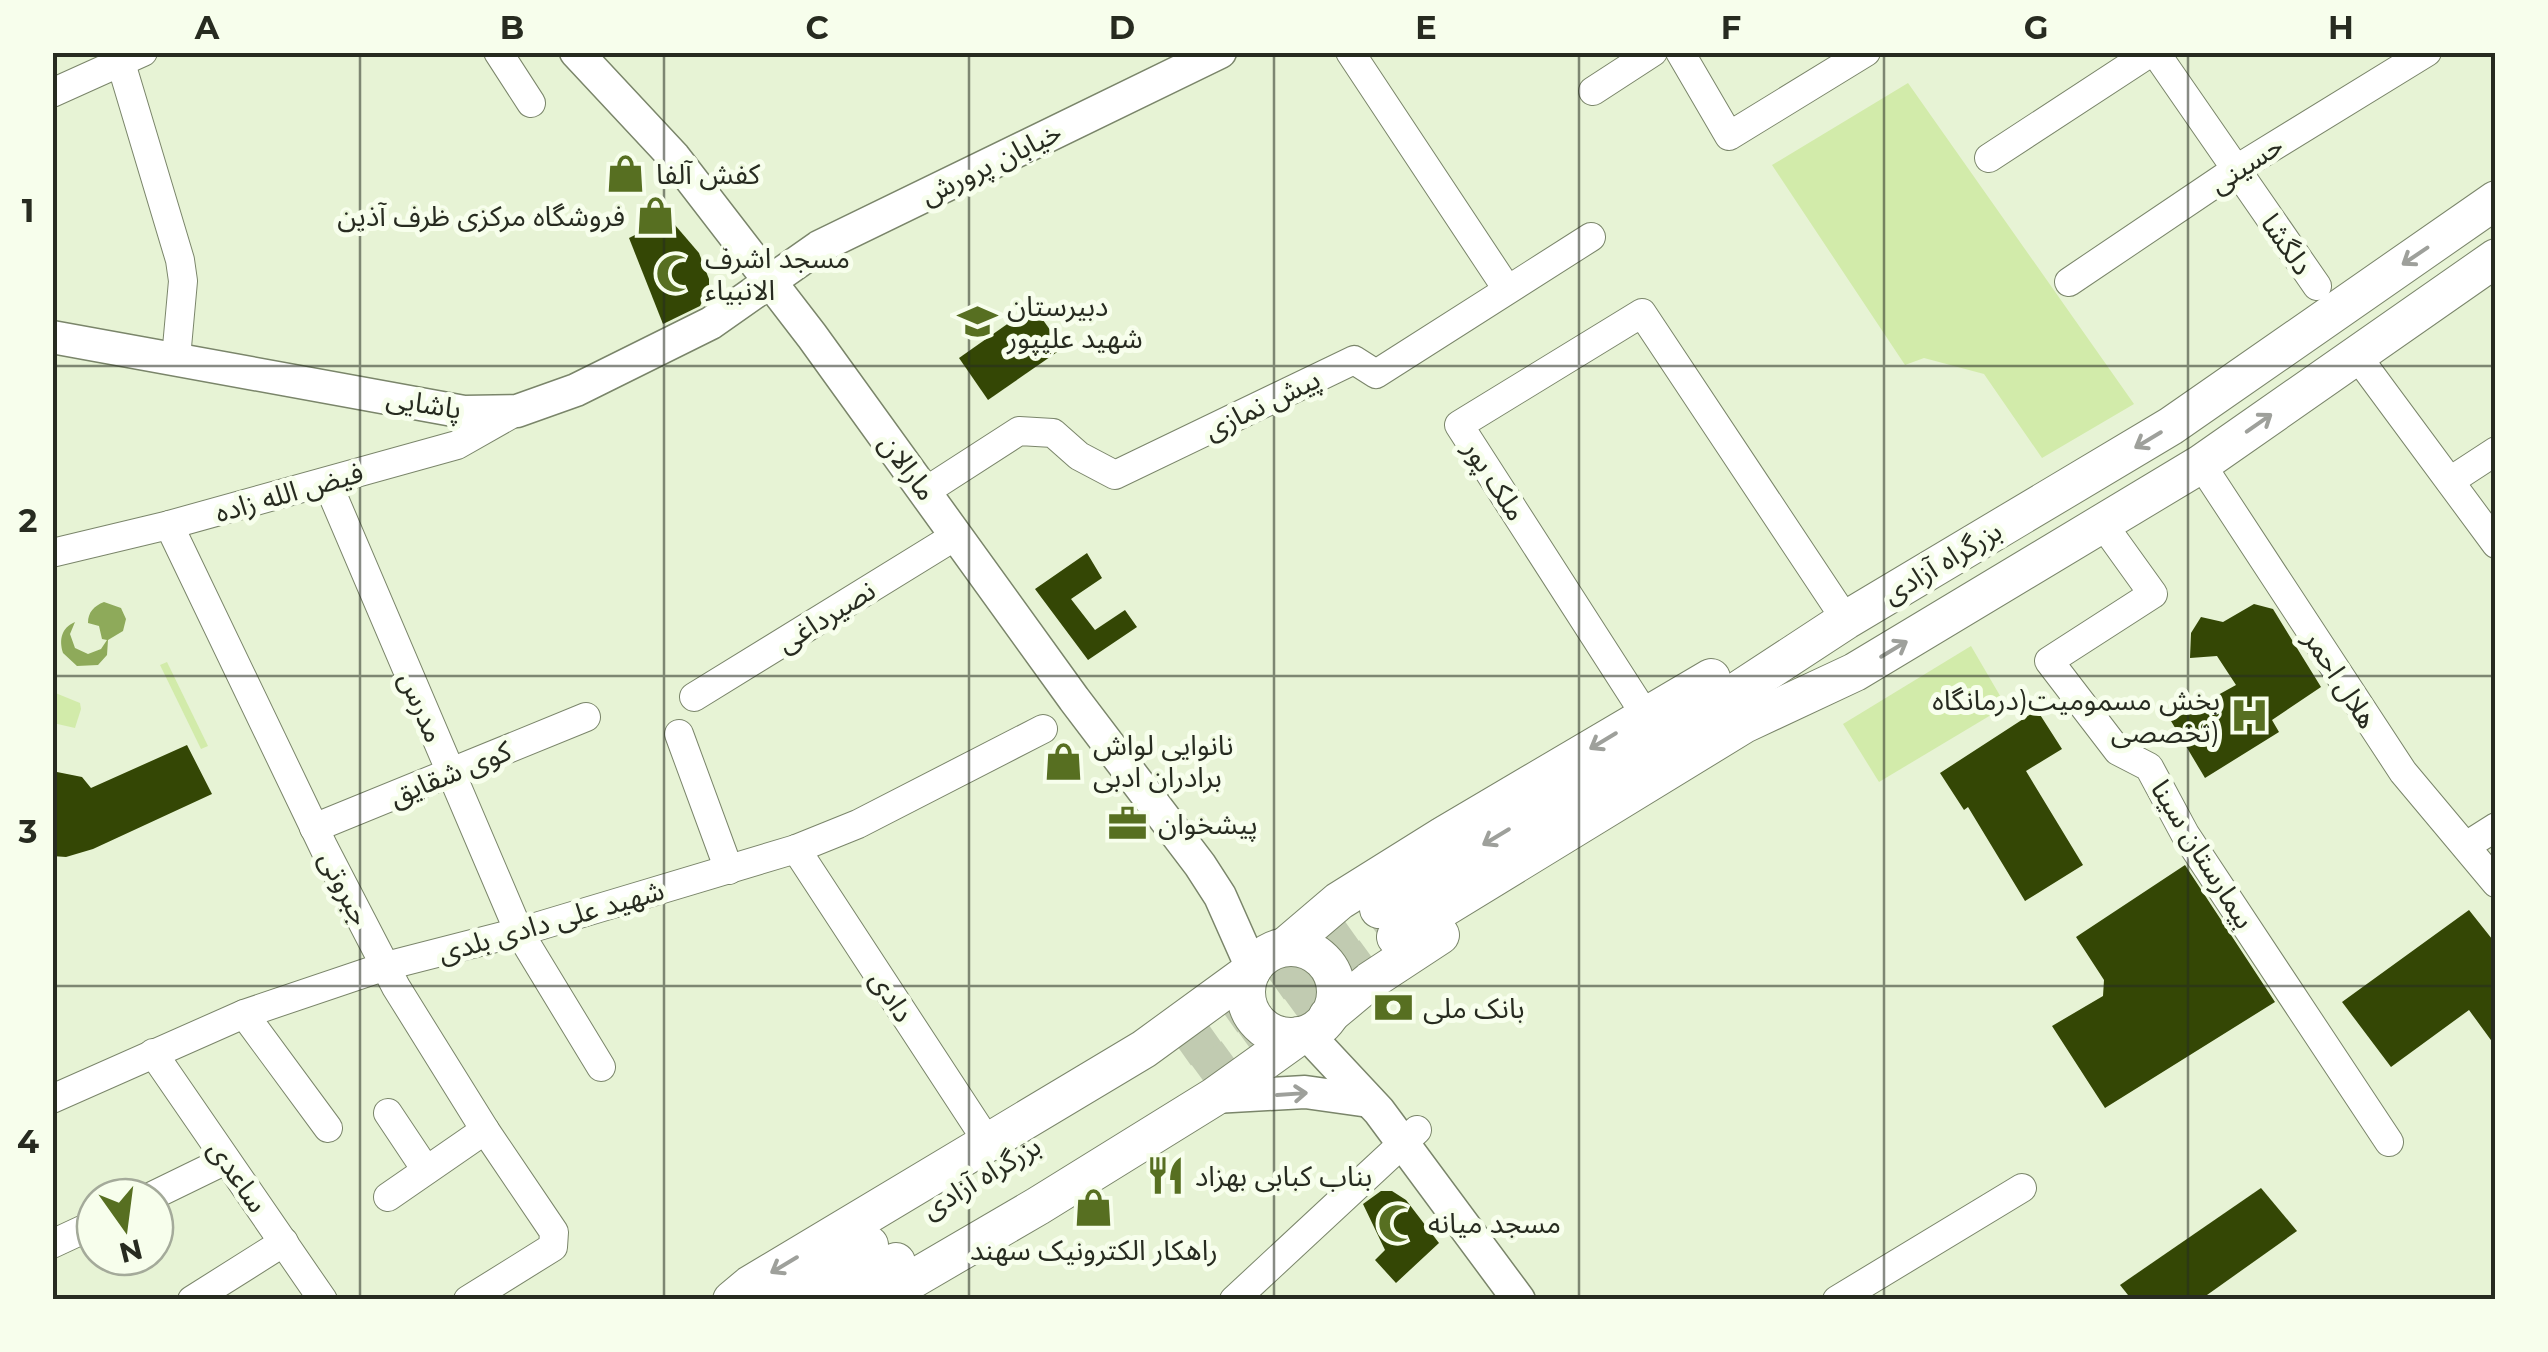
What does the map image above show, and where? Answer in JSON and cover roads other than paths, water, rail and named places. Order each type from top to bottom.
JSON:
[{"type":"highway","name":"بزرگراه آزادی","points":[[1855,672],[1744,724],[1387,923],[1846,620],[2171,426],[2496,200]]},
{"type":"highway","name":"بزرگراه آزادی","points":[[778,1300],[1042,1141],[1199,1075],[1250,1070],[1370,981],[1763,738],[1855,672],[2201,464],[2496,258]]},
{"type":"highway","points":[[732,1300],[750,1285],[1144,1049],[1339,901],[1443,836],[1731,666],[1846,620]]},
{"type":"highway","points":[[1320,918],[1321,936],[1331,959],[1348,974],[1370,981]]},
{"type":"highway","points":[[1310,952],[1328,968],[1336,992],[1311,1028],[1274,1034],[1254,1018],[1246,995],[1267,959],[1310,952]]},
{"type":"highway","points":[[1204,1004],[1229,1011],[1240,1022],[1252,1045],[1250,1070]]},
{"type":"highway","name":"بزرگراه آزادی","points":[[834,1300],[1199,1075]]},
{"type":"highway","points":[[878,1300],[1038,1206],[1199,1075]]},
{"type":"main road","name":"مارالان","points":[[576,52],[674,156],[812,336],[1267,959]]},
{"type":"main road","name":"خیابان پرورش","points":[[768,282],[820,248],[1213,54]]},
{"type":"main road","name":"پاشایی","points":[[52,338],[464,412],[517,411],[576,390],[711,324],[768,282]]},
{"type":"main road","points":[[1311,1028],[1369,1101],[1409,1136],[1520,1300]]},
{"type":"main road","points":[[1199,1075],[1369,1101]]},
{"type":"street","points":[[498,52],[531,103]]},
{"type":"street","points":[[1350,52],[1507,290]]},
{"type":"street","points":[[1593,91],[1654,52]]},
{"type":"street","points":[[1680,52],[1729,136],[1866,52]]},
{"type":"street","points":[[1988,158],[2153,52]]},
{"type":"street","name":"دلگشا","points":[[2153,52],[2317,286]]},
{"type":"street","name":"حسینی","points":[[2069,282],[2236,170],[2427,52]]},
{"type":"street","points":[[52,92],[132,58],[180,260],[183,281],[176,358]]},
{"type":"street","name":"پیش نمازی","points":[[926,491],[1019,431],[1053,433],[1079,456],[1115,474],[1354,360],[1376,374],[1590,237]]},
{"type":"street","name":"ملک پور","points":[[1646,716],[1459,425],[1642,312],[1846,620]]},
{"type":"street","points":[[2357,356],[2496,544]]},
{"type":"street","name":"فیض الله زاده","points":[[52,553],[169,526],[457,444],[517,411]]},
{"type":"street","points":[[2450,481],[2496,451]]},
{"type":"street","name":"هلال احمر","points":[[2201,464],[2402,772],[2496,883]]},
{"type":"street","name":"مدرس","points":[[327,482],[519,932],[601,1067]]},
{"type":"street","name":"بیمارستان سینا","points":[[2102,523],[2153,594],[2048,661],[2118,751],[2149,767],[2185,834],[2388,1142]]},
{"type":"street","name":"جبروتی","points":[[169,526],[314,828],[386,966],[484,1130],[554,1232],[552,1247],[468,1300]]},
{"type":"street","name":"نصیرداغی","points":[[694,697],[957,535]]},
{"type":"street","name":"کوی شقایق","points":[[314,828],[586,718]]},
{"type":"street","name":"شهید علی دادی بلدی","points":[[52,1099],[244,1014],[386,966],[519,932],[796,849],[876,815],[1042,729]]},
{"type":"street","points":[[678,734],[728,870]]},
{"type":"street","points":[[2466,846],[2496,827]]},
{"type":"street","name":"دادی","points":[[796,849],[988,1144]]},
{"type":"street","points":[[244,1014],[328,1128]]},
{"type":"street","name":"ساعدی","points":[[154,1053],[322,1300]]},
{"type":"street","points":[[388,1113],[426,1170]]},
{"type":"street","points":[[388,1196],[484,1130]]},
{"type":"street","points":[[1234,1300],[1409,1136]]},
{"type":"street","points":[[175,1185],[226,1160]]},
{"type":"street","points":[[1837,1300],[2022,1188]]},
{"type":"street","points":[[52,1244],[75,1233]]},
{"type":"street","points":[[192,1300],[284,1242]]},
{"type":"tunnel","points":[[1180,1050],[1379,909]]},
{"type":"tunnel","points":[[1202,1079],[1396,937]]},
{"type":"place","name":"کفش آلفا","points":[[626,174]]},
{"type":"place","name":"فروشگاه مرکزی ظرف آذین","points":[[655,216]]},
{"type":"place","name":"مسجد اشرف الانبیاء","points":[[675,274]]},
{"type":"place","name":"دبیرستان شهید علیپور","points":[[977,322]]},
{"type":"place","name":"بخش مسمومیت(درمانگاه تخصصی)","points":[[2250,716]]},
{"type":"place","name":"نانوایی لواش برادران ادبی","points":[[1063,761]]},
{"type":"place","name":"پیشخوان","points":[[1128,824]]},
{"type":"place","name":"بانک ملی","points":[[1393,1008]]},
{"type":"place","name":"بناب کبابی بهزاد","points":[[1165,1176]]},
{"type":"place","name":"راهکار الکترونیک سهند","points":[[1094,1207]]},
{"type":"place","name":"مسجد میانه","points":[[1398,1223]]}]
